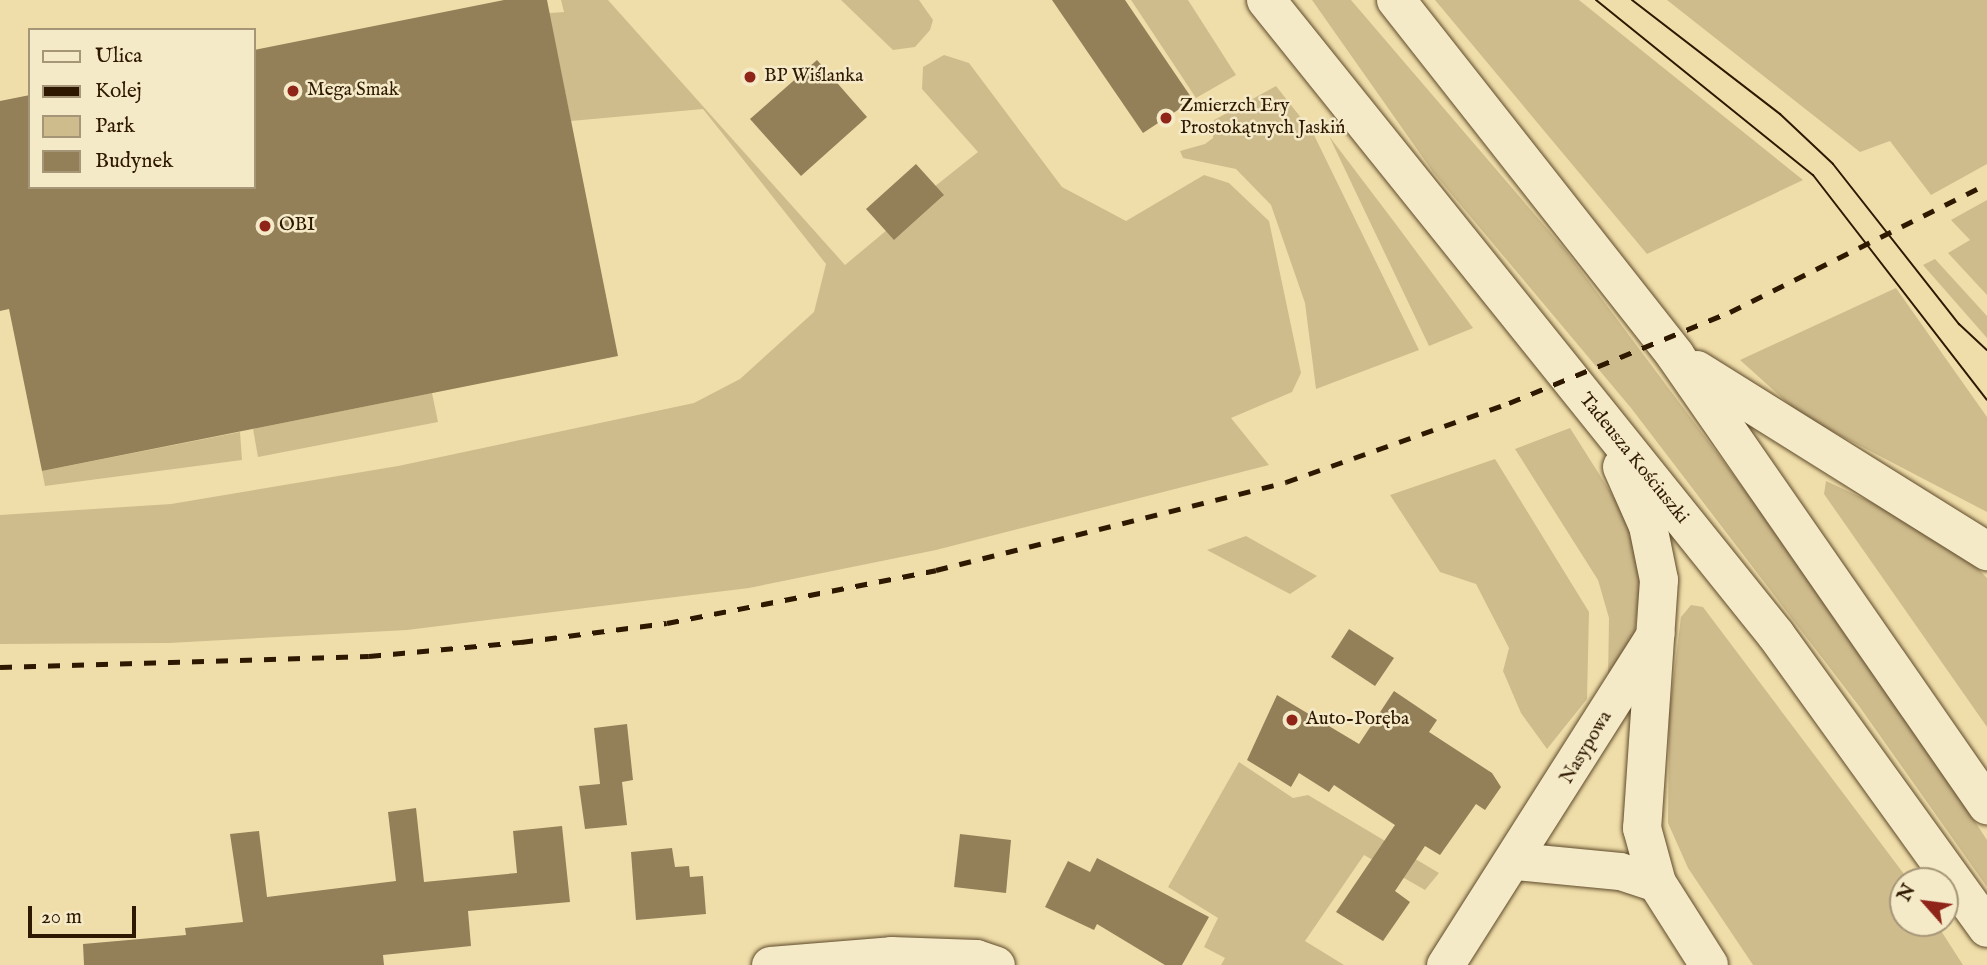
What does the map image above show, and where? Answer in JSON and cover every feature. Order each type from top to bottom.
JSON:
[{"type":"main road","name":"Tadeusza Kościuszki","points":[[1266,0],[1867,753],[1987,928]]},
{"type":"main road","points":[[1396,0],[1675,355],[1987,805]]},
{"type":"main road","points":[[1675,355],[1987,551]]},
{"type":"main road","points":[[1602,420],[1648,526],[1658,580],[1656,633],[1641,770],[1642,828],[1657,883],[1709,965]]},
{"type":"street","name":"Nasypowa","points":[[1445,965],[1516,861],[1656,633]]},
{"type":"street","points":[[1516,861],[1620,871],[1657,883]]},
{"type":"street","points":[[770,965],[891,956],[996,965]]},
{"type":"green space","points":[[561,0],[608,0],[845,265],[887,230],[895,239],[942,197],[934,187],[978,152],[922,89],[923,67],[944,55],[969,63],[1062,187],[1126,221],[1204,175],[1229,183],[1269,221],[1301,373],[1292,392],[1231,418],[1269,465],[936,550],[749,588],[407,630],[169,643],[0,644],[0,515],[171,504],[398,466],[694,403],[740,379],[814,312],[826,264],[703,109],[571,121],[549,13],[564,12]]},
{"type":"green space","points":[[841,0],[919,0],[933,20],[930,30],[915,47],[893,50]]},
{"type":"green space","points":[[1131,0],[1188,0],[1236,75],[1196,98]]},
{"type":"green space","points":[[1312,0],[1351,0],[1566,251],[1782,540],[1923,742],[1987,840],[1987,887],[1859,706],[1631,408],[1433,172]]},
{"type":"green space","points":[[1435,0],[1579,0],[1803,180],[1647,254]]},
{"type":"green space","points":[[1667,0],[1987,0],[1987,164],[1931,195],[1890,141],[1860,152]]},
{"type":"green space","points":[[1276,86],[1313,133],[1419,350],[1316,389],[1305,303],[1271,205],[1236,169],[1183,158],[1180,151],[1205,144],[1213,138],[1214,120]]},
{"type":"green space","points":[[1329,136],[1395,223],[1473,328],[1429,346]]},
{"type":"green space","points":[[1987,200],[1987,295],[1948,253],[1970,240],[1951,220]]},
{"type":"green space","points":[[1935,259],[1987,316],[1987,338],[1923,265]]},
{"type":"green space","points":[[1896,288],[1987,417],[1987,512],[1801,415],[1740,360]]},
{"type":"green space","points":[[432,393],[438,422],[258,457],[253,429]]},
{"type":"green space","points":[[1570,428],[1625,515],[1641,574],[1633,648],[1608,679],[1609,618],[1598,580],[1515,449]]},
{"type":"green space","points":[[240,432],[242,460],[45,486],[42,471]]},
{"type":"green space","points":[[1495,459],[1589,612],[1587,699],[1547,749],[1521,713],[1503,671],[1509,648],[1476,584],[1440,572],[1390,495]]},
{"type":"green space","points":[[1826,481],[1948,538],[1987,578],[1987,727],[1824,494]]},
{"type":"green space","points":[[1246,536],[1317,576],[1290,594],[1207,550]]},
{"type":"green space","points":[[1691,605],[1703,607],[1899,867],[1889,867],[1889,937],[1945,937],[1963,965],[1753,965],[1688,868],[1668,823],[1669,714],[1681,617]]},
{"type":"green space","points":[[1239,762],[1293,798],[1308,795],[1439,873],[1425,890],[1364,855],[1305,941],[1344,965],[1221,965],[1225,958],[1204,947],[1218,918],[1168,887]]},
{"type":"building","points":[[504,0],[547,0],[618,356],[42,471],[9,309],[0,311],[0,101],[28,95],[28,189],[256,189],[256,50]]},
{"type":"building","points":[[1052,0],[1125,0],[1193,100],[1143,133]]},
{"type":"building","points":[[817,60],[867,117],[801,176],[750,119]]},
{"type":"building","points":[[916,164],[944,195],[894,240],[866,209]]},
{"type":"building","points":[[1349,629],[1394,658],[1375,686],[1331,657]]},
{"type":"building","points":[[1394,691],[1437,720],[1429,732],[1492,773],[1501,787],[1485,810],[1476,804],[1440,855],[1425,846],[1395,891],[1410,902],[1383,941],[1336,912],[1395,825],[1334,785],[1329,792],[1299,773],[1291,787],[1247,760],[1277,695],[1359,744]]},
{"type":"building","points":[[627,724],[633,780],[622,782],[627,825],[585,829],[579,786],[600,784],[594,728]]},
{"type":"building","points":[[416,808],[424,882],[517,873],[513,831],[562,826],[570,902],[468,911],[471,946],[383,955],[384,965],[84,965],[83,944],[186,935],[185,928],[243,922],[230,834],[259,831],[267,897],[396,881],[388,812]]},
{"type":"building","points":[[960,834],[1011,840],[1006,893],[954,887]]},
{"type":"building","points":[[672,848],[675,867],[689,866],[690,877],[703,876],[706,914],[636,920],[631,852]]},
{"type":"building","points":[[1097,858],[1209,917],[1182,965],[1165,965],[1097,924],[1094,930],[1045,907],[1068,861],[1090,872]]},
{"type":"tram line","points":[[1596,0],[1813,175],[1987,400]]},
{"type":"tram line","points":[[1632,0],[1780,114],[1833,164],[1959,324],[1987,350]]},
{"type":"railway","points":[[0,667],[369,656],[521,642],[667,623],[936,570],[1286,482],[1509,403],[1730,312],[1987,184]]},
{"type":"place","name":"BP Wiślanka","points":[[750,77]]},
{"type":"place","name":"Mega Smak","points":[[293,91]]},
{"type":"place","name":"Zmierzch Ery Prostokątnych Jaskiń","points":[[1166,118]]},
{"type":"place","name":"OBI","points":[[265,226]]},
{"type":"place","name":"Auto-Poręba","points":[[1292,720]]}]
